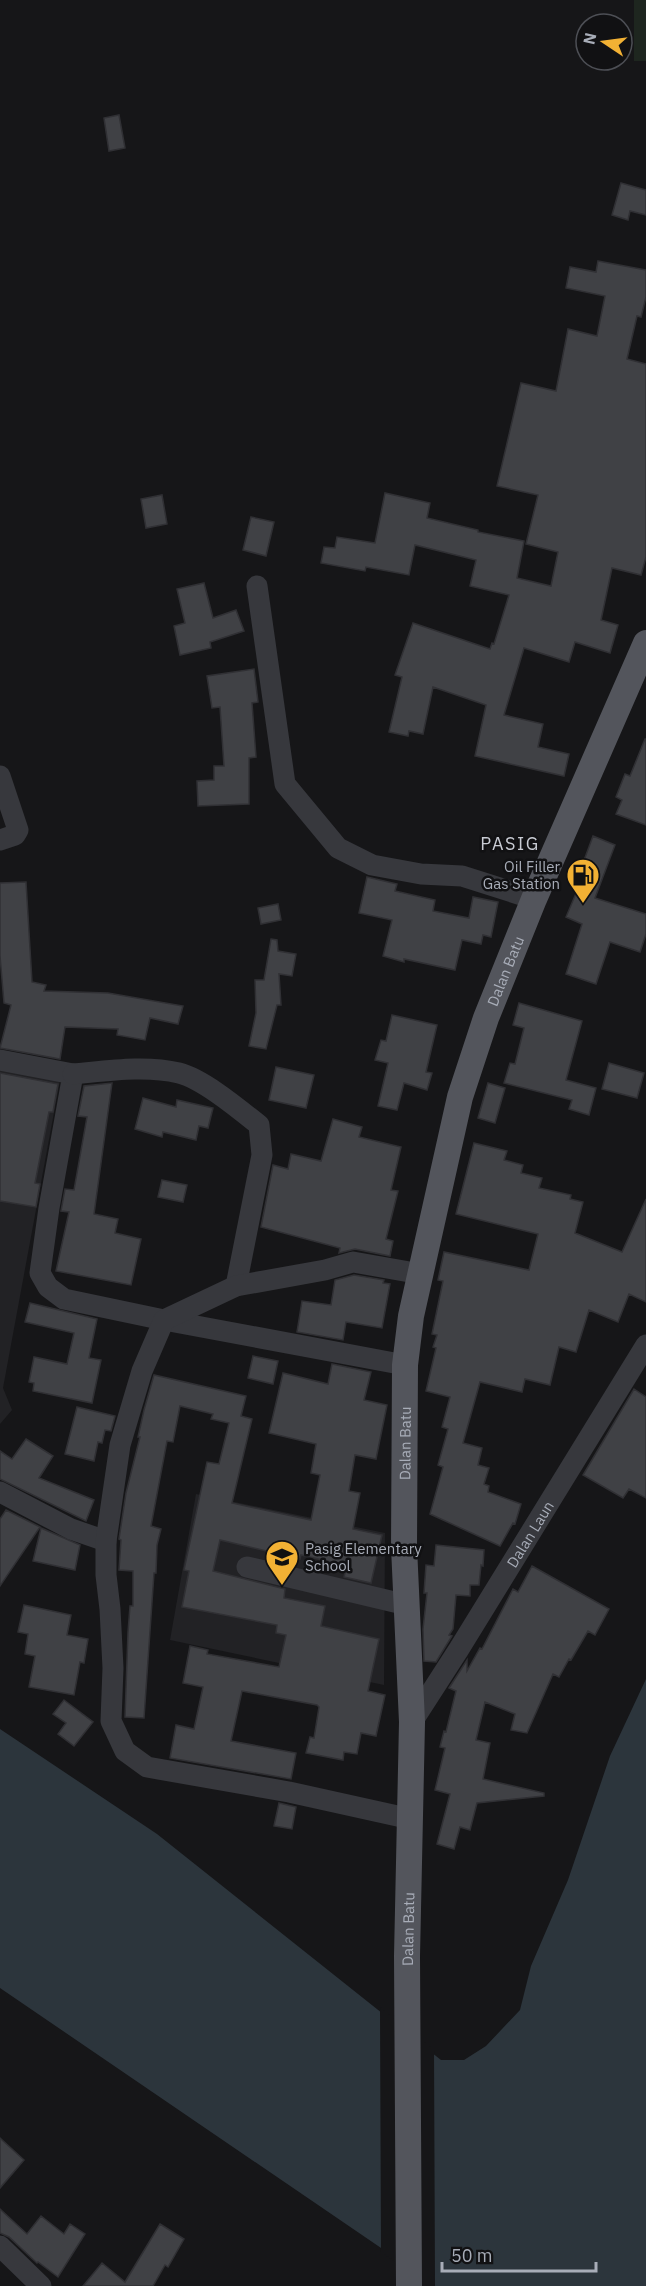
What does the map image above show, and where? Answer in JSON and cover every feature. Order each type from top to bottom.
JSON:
[{"type":"main road","name":"Dalan Batu","points":[[409,2286],[407,1956],[412,1722],[404,1547],[405,1365],[411,1316],[460,1096],[486,1018],[534,899],[646,643]]},
{"type":"street","points":[[257,586],[285,784],[338,848],[372,865],[421,874],[462,876],[534,899]]},
{"type":"street","points":[[0,776],[18,830],[15,835],[0,840]]},
{"type":"street","points":[[0,1060],[73,1074],[118,1070],[180,1073],[203,1085],[259,1125],[262,1155],[236,1286]]},
{"type":"street","points":[[73,1074],[40,1273],[48,1287],[64,1299],[405,1365]]},
{"type":"street","points":[[411,1819],[290,1792],[147,1767],[125,1751],[111,1721],[112,1668],[106,1541],[120,1445],[142,1371],[164,1320],[236,1286],[325,1270],[353,1262],[421,1274]]},
{"type":"street","name":"Dalan Laun","points":[[412,1722],[646,1345]]},
{"type":"street","points":[[0,1492],[71,1530],[106,1541]]},
{"type":"street","points":[[247,1567],[406,1605]]},
{"type":"street","points":[[0,2246],[41,2286]]},
{"type":"shaded area","points":[[634,0],[646,0],[646,61],[634,61]]},
{"type":"shaded area","points":[[0,1069],[60,1080],[3,1388],[12,1410],[0,1424]]},
{"type":"shaded area","name":"Pasig Elementary School","points":[[196,1494],[385,1533],[384,1685],[170,1640]]},
{"type":"shaded area","points":[[646,1679],[646,2286],[431,2286],[425,2278],[0,1988],[0,1729],[157,1834],[441,2060],[464,2060],[486,2046],[520,2010],[531,1966],[568,1880],[610,1756]]},
{"type":"pier","points":[[380,2007],[434,2050],[435,2286],[427,2286],[381,2252]]},
{"type":"building","points":[[119,115],[125,148],[109,151],[104,118]]},
{"type":"building","points":[[621,183],[646,190],[646,215],[630,211],[628,220],[612,215]]},
{"type":"building","points":[[598,261],[646,270],[646,297],[641,317],[637,316],[627,359],[646,364],[646,557],[641,575],[612,568],[601,620],[618,625],[610,653],[575,642],[569,662],[524,648],[504,715],[543,724],[538,747],[569,754],[564,776],[475,756],[486,705],[433,687],[423,734],[409,731],[408,736],[389,732],[402,677],[395,675],[413,623],[490,649],[492,643],[494,644],[509,595],[470,586],[476,560],[415,545],[409,575],[366,567],[365,571],[321,563],[324,547],[335,548],[337,537],[375,543],[385,493],[430,503],[427,518],[478,530],[478,532],[524,541],[517,578],[551,586],[558,552],[526,544],[538,495],[497,486],[521,383],[556,391],[568,329],[597,336],[605,296],[566,288],[570,267],[596,272]]},
{"type":"building","points":[[162,495],[167,524],[146,528],[141,499]]},
{"type":"building","points":[[251,517],[274,522],[266,556],[243,550]]},
{"type":"building","points":[[204,583],[213,618],[236,610],[244,631],[210,642],[211,648],[180,655],[174,626],[185,623],[177,589]]},
{"type":"building","points":[[254,669],[258,702],[252,703],[256,757],[249,758],[249,804],[198,806],[197,781],[214,780],[214,766],[224,766],[220,707],[212,708],[207,676]]},
{"type":"building","points":[[645,739],[646,825],[616,814],[622,800],[616,797],[625,774],[630,776]]},
{"type":"building","points":[[593,836],[615,845],[595,898],[646,914],[646,934],[640,952],[610,942],[596,984],[566,974],[582,924],[566,917],[588,865],[583,863]]},
{"type":"building","points":[[367,877],[397,884],[395,891],[435,900],[433,911],[469,918],[473,897],[498,902],[491,937],[483,935],[481,944],[462,940],[455,970],[404,959],[404,962],[383,956],[392,920],[359,913]]},
{"type":"building","points":[[26,882],[32,982],[46,985],[44,991],[108,993],[183,1006],[178,1024],[150,1018],[145,1040],[117,1035],[118,1029],[65,1027],[60,1059],[0,1048],[11,1005],[4,1003],[0,956],[0,883]]},
{"type":"building","points":[[278,904],[281,920],[261,924],[258,908]]},
{"type":"building","points":[[271,939],[277,940],[278,951],[296,954],[292,976],[279,974],[281,1005],[277,1005],[266,1049],[249,1046],[256,1013],[255,980],[264,980]]},
{"type":"building","points":[[519,1003],[582,1021],[566,1080],[596,1088],[589,1115],[569,1109],[572,1100],[504,1083],[510,1063],[515,1064],[524,1028],[513,1025]]},
{"type":"building","points":[[392,1015],[437,1025],[426,1072],[432,1073],[427,1090],[404,1083],[397,1110],[378,1106],[388,1063],[375,1060],[381,1040],[386,1041]]},
{"type":"building","points":[[609,1063],[644,1073],[637,1098],[602,1089]]},
{"type":"building","points":[[276,1067],[314,1075],[306,1108],[269,1100]]},
{"type":"building","points":[[0,1073],[58,1084],[53,1112],[49,1112],[35,1183],[40,1184],[36,1207],[0,1201]]},
{"type":"building","points":[[112,1083],[94,1214],[118,1219],[115,1233],[141,1239],[131,1285],[56,1271],[69,1212],[61,1211],[65,1189],[74,1190],[87,1117],[78,1116],[84,1086]]},
{"type":"building","points":[[488,1083],[505,1088],[495,1123],[478,1118]]},
{"type":"building","points":[[143,1098],[176,1107],[177,1100],[213,1108],[208,1128],[199,1126],[196,1140],[163,1132],[162,1137],[135,1129]]},
{"type":"building","points":[[333,1119],[362,1127],[359,1137],[401,1147],[391,1190],[398,1191],[386,1239],[393,1241],[390,1256],[355,1249],[339,1253],[340,1248],[261,1227],[273,1165],[288,1169],[291,1154],[321,1161]]},
{"type":"building","points":[[474,1143],[507,1151],[504,1160],[523,1165],[521,1173],[542,1178],[539,1188],[571,1195],[570,1199],[583,1202],[575,1233],[622,1252],[646,1199],[646,1302],[629,1294],[618,1322],[589,1310],[576,1352],[559,1347],[550,1385],[525,1379],[522,1392],[480,1382],[463,1443],[482,1448],[478,1465],[489,1468],[484,1484],[489,1486],[488,1492],[521,1504],[515,1524],[513,1523],[500,1546],[430,1514],[443,1467],[438,1465],[448,1429],[442,1427],[450,1397],[426,1391],[436,1348],[433,1347],[437,1335],[432,1334],[443,1281],[438,1280],[444,1252],[529,1270],[538,1234],[456,1214]]},
{"type":"building","points":[[162,1180],[187,1185],[183,1202],[158,1197]]},
{"type":"building","points":[[354,1275],[384,1280],[383,1283],[390,1284],[382,1328],[346,1322],[343,1340],[297,1332],[302,1301],[331,1305],[335,1280]]},
{"type":"building","points":[[30,1303],[97,1319],[89,1358],[101,1360],[92,1403],[33,1391],[34,1383],[29,1382],[34,1357],[67,1364],[74,1333],[25,1322]]},
{"type":"building","points":[[253,1356],[278,1361],[273,1384],[248,1378]]},
{"type":"building","points":[[332,1364],[371,1372],[364,1400],[387,1405],[376,1459],[355,1455],[349,1491],[360,1493],[353,1529],[382,1535],[371,1583],[344,1577],[346,1569],[343,1568],[344,1565],[301,1555],[300,1559],[220,1540],[213,1571],[285,1589],[284,1598],[325,1606],[321,1626],[379,1639],[368,1691],[385,1695],[376,1736],[361,1733],[357,1754],[344,1752],[343,1760],[306,1753],[310,1737],[314,1738],[319,1707],[317,1705],[242,1691],[231,1741],[296,1753],[291,1779],[170,1758],[176,1725],[194,1729],[203,1687],[183,1683],[190,1646],[208,1650],[207,1654],[279,1667],[286,1635],[276,1633],[277,1625],[182,1607],[189,1571],[184,1570],[207,1462],[219,1464],[229,1423],[211,1419],[213,1414],[180,1406],[173,1442],[167,1441],[151,1526],[161,1529],[157,1545],[156,1573],[154,1573],[144,1718],[125,1717],[128,1632],[130,1606],[133,1606],[133,1571],[119,1570],[121,1540],[119,1539],[126,1493],[154,1375],[246,1396],[241,1416],[252,1419],[232,1503],[311,1520],[320,1475],[311,1473],[316,1444],[269,1433],[283,1373],[328,1384]]},
{"type":"building","points":[[634,1389],[646,1397],[646,1498],[629,1489],[623,1498],[583,1475]]},
{"type":"building","points":[[77,1407],[115,1416],[111,1431],[105,1430],[102,1443],[98,1442],[94,1461],[65,1454]]},
{"type":"building","points":[[26,1439],[53,1456],[39,1478],[94,1500],[86,1521],[0,1479],[0,1451],[12,1459]]},
{"type":"building","points":[[6,1510],[40,1527],[0,1586],[0,1519]]},
{"type":"building","points":[[41,1528],[80,1545],[75,1570],[33,1561]]},
{"type":"building","points":[[436,1545],[484,1550],[479,1585],[470,1585],[470,1596],[456,1595],[453,1629],[449,1635],[452,1636],[436,1662],[424,1661],[423,1629],[427,1593],[424,1593],[426,1565],[434,1566]]},
{"type":"building","points":[[532,1566],[609,1609],[595,1635],[588,1631],[559,1677],[553,1674],[527,1733],[511,1730],[515,1714],[485,1702],[476,1740],[490,1743],[483,1779],[544,1793],[544,1796],[477,1803],[470,1830],[460,1827],[454,1849],[437,1844],[450,1794],[435,1790],[445,1748],[440,1747],[456,1691],[449,1688],[467,1660],[467,1671],[480,1648],[482,1649],[513,1589],[518,1592]]},
{"type":"building","points":[[24,1605],[71,1615],[67,1635],[88,1639],[84,1663],[80,1662],[74,1695],[29,1687],[35,1656],[25,1654],[28,1634],[18,1632]]},
{"type":"building","points":[[64,1700],[93,1722],[74,1746],[58,1734],[66,1723],[53,1714]]},
{"type":"building","points":[[279,1803],[296,1807],[292,1829],[274,1826]]},
{"type":"building","points":[[0,2138],[24,2160],[0,2188]]},
{"type":"building","points":[[0,2209],[27,2234],[41,2216],[64,2234],[70,2224],[85,2234],[58,2277],[37,2263],[9,2237],[0,2233]]},
{"type":"building","points":[[160,2224],[184,2239],[168,2267],[165,2265],[153,2286],[83,2286],[102,2263],[125,2282]]},
{"type":"place","name":"Oil Filler Gas Station","points":[[583,904]]},
{"type":"place","name":"Pasig Elementary School","points":[[282,1586]]},
{"type":"district","name":"PASIG","points":[[510,843]]}]
